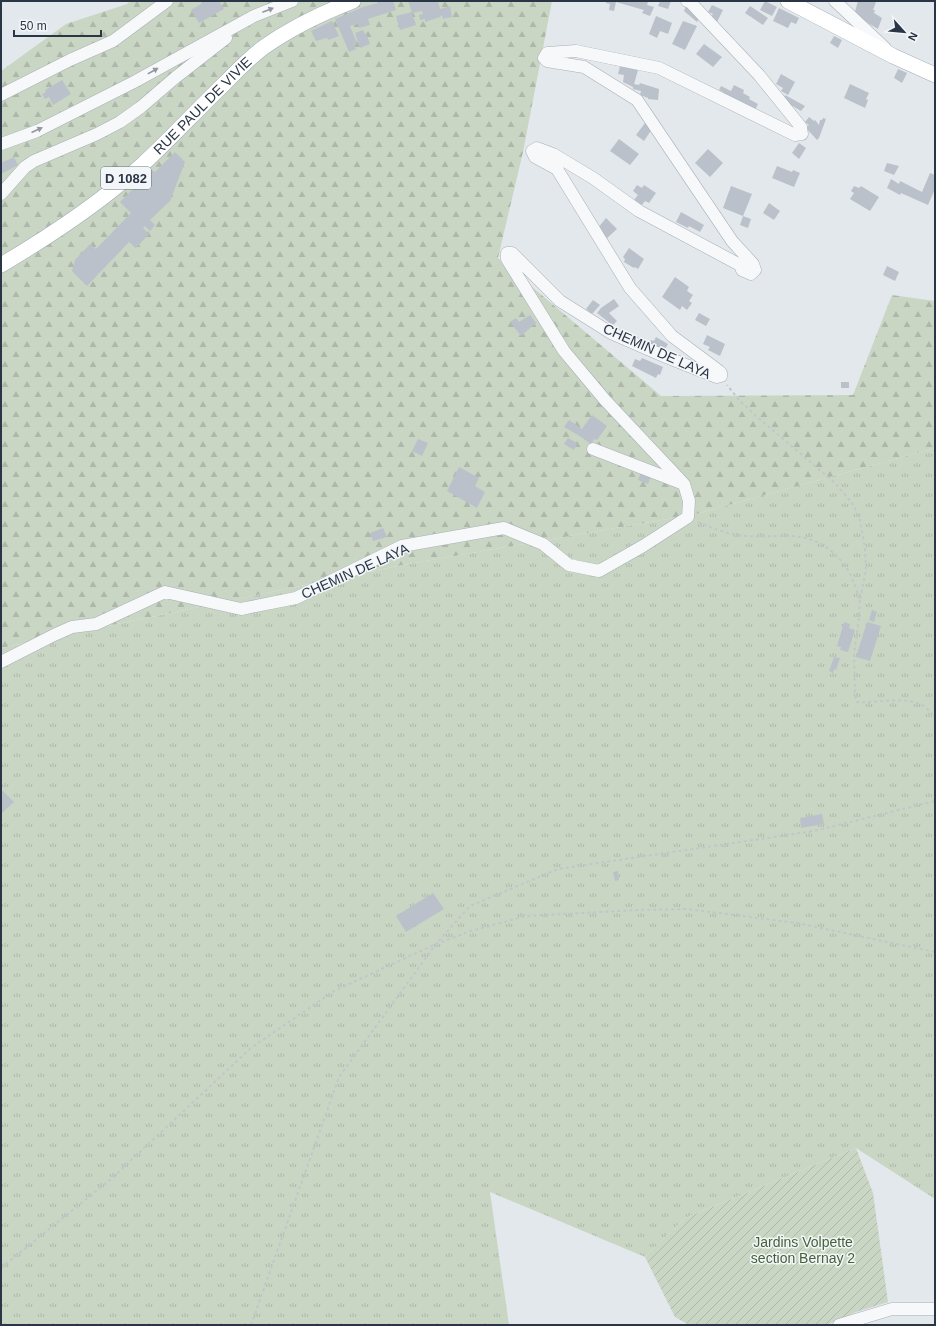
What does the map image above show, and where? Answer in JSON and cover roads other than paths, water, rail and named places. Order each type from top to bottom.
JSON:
[{"type":"main road","name":"RUE PAUL DE VIVIE","points":[[1,265],[59,228],[118,185],[170,139],[236,72],[264,47],[312,19],[353,1]]},
{"type":"main road","points":[[788,1],[893,56],[935,75]]},
{"type":"street","points":[[1,95],[70,60],[113,41],[167,1]]},
{"type":"street","points":[[1,144],[37,130],[120,89],[254,16],[292,1]]},
{"type":"street","name":"CHEMIN DE LAYA","points":[[1,662],[72,627],[96,624],[165,592],[242,608],[296,598],[402,546],[504,528],[543,544],[569,565],[599,571],[643,546],[688,517],[689,501],[684,484],[605,400],[564,351],[507,259],[507,253],[512,253],[560,301],[611,333],[714,376],[721,376],[719,371],[672,336],[630,288],[557,169],[535,157],[532,151],[537,148],[553,154],[593,178],[639,210],[740,265],[742,270],[751,274],[755,270],[753,264],[732,241],[637,100],[584,66],[547,61],[544,58],[547,53],[576,51],[659,68],[796,135],[802,134],[801,127],[759,75],[691,3],[687,1]]},
{"type":"street","points":[[835,1],[893,56]]},
{"type":"street","points":[[1,194],[25,167],[34,161],[97,134],[120,122],[141,107],[176,77],[226,38],[243,22]]},
{"type":"street","points":[[593,449],[684,484]]},
{"type":"street","points":[[839,1325],[892,1309],[935,1309]]},
{"type":"park label","name":"Jardins Volpette section Bernay 2","points":[[803,1250]]}]
